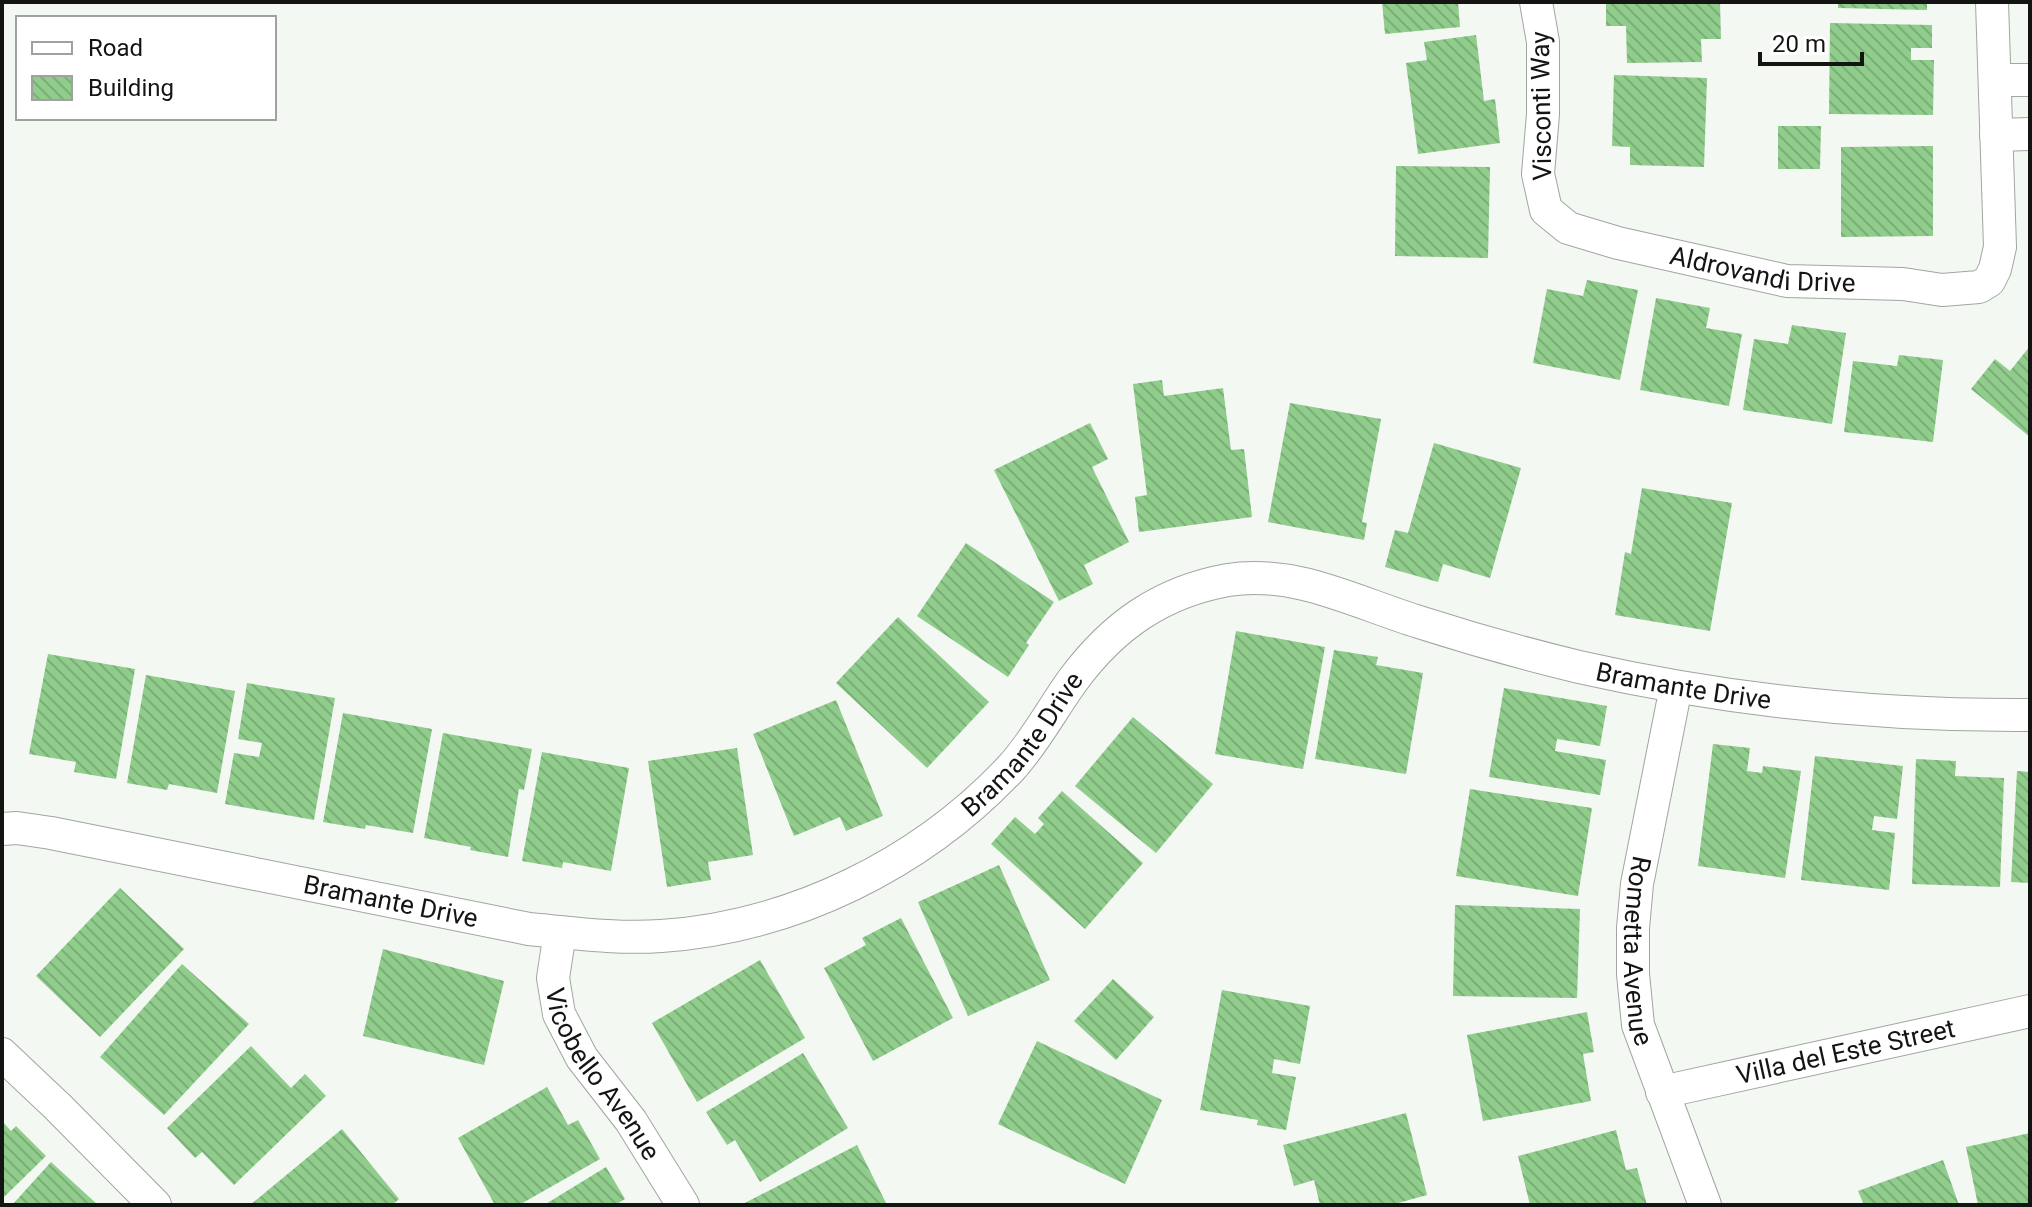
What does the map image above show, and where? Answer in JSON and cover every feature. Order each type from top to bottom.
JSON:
[{"type":"street","name":"Visconti Way","points":[[1536,2],[1543,42],[1538,174],[1546,210]]},
{"type":"street","points":[[1992,2],[1996,135],[2030,134]]},
{"type":"street","points":[[1995,80],[2030,80]]},
{"type":"street","name":"Aldrovandi Drive","points":[[1546,210],[1568,228],[1618,243],[1787,281],[1903,284],[1942,290],[1979,287],[1989,281],[2000,247],[1996,135]]},
{"type":"street","name":"Bramante Drive","points":[[2,829],[51,833],[514,926],[602,937],[661,936],[714,930],[822,898],[869,876],[925,843],[974,804],[1013,766],[1098,648],[1126,621],[1194,587],[1232,579],[1270,578],[1307,583],[1486,642],[1576,666],[1676,687],[1895,710],[2030,715]]},
{"type":"street","name":"Rometta Avenue","points":[[1676,687],[1637,884],[1633,974],[1638,1025],[1705,1205]]},
{"type":"street","name":"Vicobello Avenue","points":[[560,932],[553,978],[559,1014],[582,1058],[631,1121],[683,1205]]},
{"type":"street","name":"Villa del Este Street","points":[[1662,1092],[2030,1011]]},
{"type":"street","points":[[2,1054],[155,1205]]},
{"type":"building","points":[[1382,2],[1458,2],[1460,27],[1385,34]]},
{"type":"building","points":[[1606,2],[1720,2],[1721,39],[1701,39],[1702,62],[1627,63],[1626,26],[1606,26]]},
{"type":"building","points":[[1838,2],[1927,2],[1927,10],[1838,8]]},
{"type":"building","points":[[1830,23],[1932,25],[1932,48],[1911,48],[1911,60],[1934,60],[1933,115],[1829,114]]},
{"type":"building","points":[[1476,35],[1484,101],[1495,99],[1500,143],[1418,154],[1406,63],[1427,60],[1424,42]]},
{"type":"building","points":[[1614,75],[1707,78],[1704,167],[1630,165],[1630,147],[1612,146]]},
{"type":"building","points":[[1778,126],[1821,126],[1820,169],[1778,169]]},
{"type":"building","points":[[1933,146],[1933,236],[1841,237],[1841,147]]},
{"type":"building","points":[[1396,166],[1490,167],[1488,258],[1395,256]]},
{"type":"building","points":[[1587,280],[1638,290],[1620,380],[1533,363],[1547,289],[1583,296]]},
{"type":"building","points":[[1656,298],[1710,308],[1706,328],[1742,334],[1729,406],[1640,390]]},
{"type":"building","points":[[1792,325],[1846,333],[1832,424],[1743,410],[1754,339],[1788,344]]},
{"type":"building","points":[[2030,346],[2030,437],[1971,389],[1995,359],[2010,371]]},
{"type":"building","points":[[1899,355],[1943,360],[1933,442],[1844,432],[1853,361],[1897,366]]},
{"type":"building","points":[[1162,380],[1164,396],[1223,388],[1231,450],[1244,449],[1252,517],[1139,532],[1135,497],[1147,495],[1133,384]]},
{"type":"building","points":[[1290,403],[1381,419],[1362,522],[1367,523],[1364,540],[1268,522]]},
{"type":"building","points":[[1090,423],[1108,459],[1092,467],[1129,542],[1084,565],[1093,584],[1059,601],[994,470]]},
{"type":"building","points":[[1434,443],[1521,468],[1490,578],[1443,564],[1438,582],[1385,567],[1395,530],[1408,533]]},
{"type":"building","points":[[1642,488],[1732,503],[1710,631],[1615,615],[1625,552],[1631,554]]},
{"type":"building","points":[[966,543],[1054,602],[1026,643],[1029,645],[1008,677],[917,616]]},
{"type":"building","points":[[898,617],[989,702],[927,768],[836,683]]},
{"type":"building","points":[[1236,631],[1325,647],[1303,769],[1215,754]]},
{"type":"building","points":[[1334,650],[1378,657],[1376,665],[1423,673],[1406,774],[1315,759]]},
{"type":"building","points":[[48,654],[135,669],[116,779],[74,772],[76,762],[29,754]]},
{"type":"building","points":[[146,675],[235,691],[217,793],[169,784],[167,790],[127,783]]},
{"type":"building","points":[[247,683],[335,698],[314,820],[225,804],[234,753],[259,757],[262,743],[238,739]]},
{"type":"building","points":[[1504,688],[1607,706],[1600,746],[1557,739],[1555,751],[1606,760],[1600,795],[1489,777]]},
{"type":"building","points":[[836,700],[883,816],[846,831],[840,817],[794,836],[753,734]]},
{"type":"building","points":[[343,713],[432,729],[413,833],[323,822]]},
{"type":"building","points":[[1133,717],[1213,784],[1156,853],[1075,786]]},
{"type":"building","points":[[443,733],[532,749],[524,790],[519,789],[508,857],[424,838]]},
{"type":"building","points":[[1713,744],[1750,748],[1747,771],[1762,773],[1763,766],[1801,771],[1785,878],[1698,866]]},
{"type":"building","points":[[737,748],[753,855],[708,862],[711,880],[667,887],[648,761]]},
{"type":"building","points":[[542,752],[629,768],[611,871],[563,862],[562,868],[522,861]]},
{"type":"building","points":[[1815,756],[1903,766],[1897,819],[1874,816],[1872,830],[1895,833],[1889,890],[1801,880]]},
{"type":"building","points":[[1916,759],[1956,761],[1955,776],[2004,778],[2000,887],[1912,884]]},
{"type":"building","points":[[2017,771],[2030,772],[2030,883],[2011,882]]},
{"type":"building","points":[[1470,789],[1592,808],[1578,896],[1456,876]]},
{"type":"building","points":[[1062,791],[1143,863],[1085,929],[991,844],[1015,817],[1035,834],[1044,824],[1038,818]]},
{"type":"building","points":[[999,865],[1050,980],[968,1016],[918,902]]},
{"type":"building","points":[[120,888],[184,949],[100,1037],[36,976]]},
{"type":"building","points":[[1455,905],[1580,909],[1577,998],[1453,996]]},
{"type":"building","points":[[901,918],[953,1018],[873,1061],[824,968],[866,945],[862,938]]},
{"type":"building","points":[[383,949],[504,981],[484,1065],[363,1036]]},
{"type":"building","points":[[760,960],[805,1038],[697,1102],[652,1023]]},
{"type":"building","points":[[182,964],[249,1024],[164,1115],[100,1057]]},
{"type":"building","points":[[1113,979],[1154,1017],[1116,1060],[1074,1021]]},
{"type":"building","points":[[1222,990],[1310,1006],[1300,1064],[1274,1059],[1272,1073],[1296,1077],[1286,1130],[1257,1125],[1258,1120],[1200,1110]]},
{"type":"building","points":[[1587,1012],[1594,1052],[1583,1054],[1591,1101],[1483,1121],[1467,1035]]},
{"type":"building","points":[[1037,1041],[1162,1100],[1125,1184],[998,1124]]},
{"type":"building","points":[[251,1046],[291,1088],[305,1074],[326,1096],[234,1185],[202,1152],[195,1158],[167,1128]]},
{"type":"building","points":[[803,1053],[848,1128],[760,1182],[735,1140],[727,1145],[706,1112]]},
{"type":"building","points":[[547,1087],[568,1125],[578,1120],[600,1159],[519,1205],[495,1205],[458,1138]]},
{"type":"building","points":[[1406,1113],[1427,1195],[1391,1205],[1320,1205],[1314,1180],[1294,1186],[1283,1145]]},
{"type":"building","points":[[2,1121],[11,1131],[16,1126],[46,1156],[2,1199]]},
{"type":"building","points":[[342,1129],[399,1199],[392,1205],[250,1205]]},
{"type":"building","points":[[1616,1130],[1626,1170],[1637,1168],[1647,1205],[1530,1205],[1518,1156]]},
{"type":"building","points":[[2030,1133],[2030,1205],[1978,1205],[1966,1147]]},
{"type":"building","points":[[857,1145],[887,1205],[741,1205]]},
{"type":"building","points":[[1943,1160],[1959,1205],[1864,1205],[1858,1191]]},
{"type":"building","points":[[51,1162],[98,1205],[12,1205]]},
{"type":"building","points":[[606,1167],[625,1199],[615,1205],[544,1205]]}]
